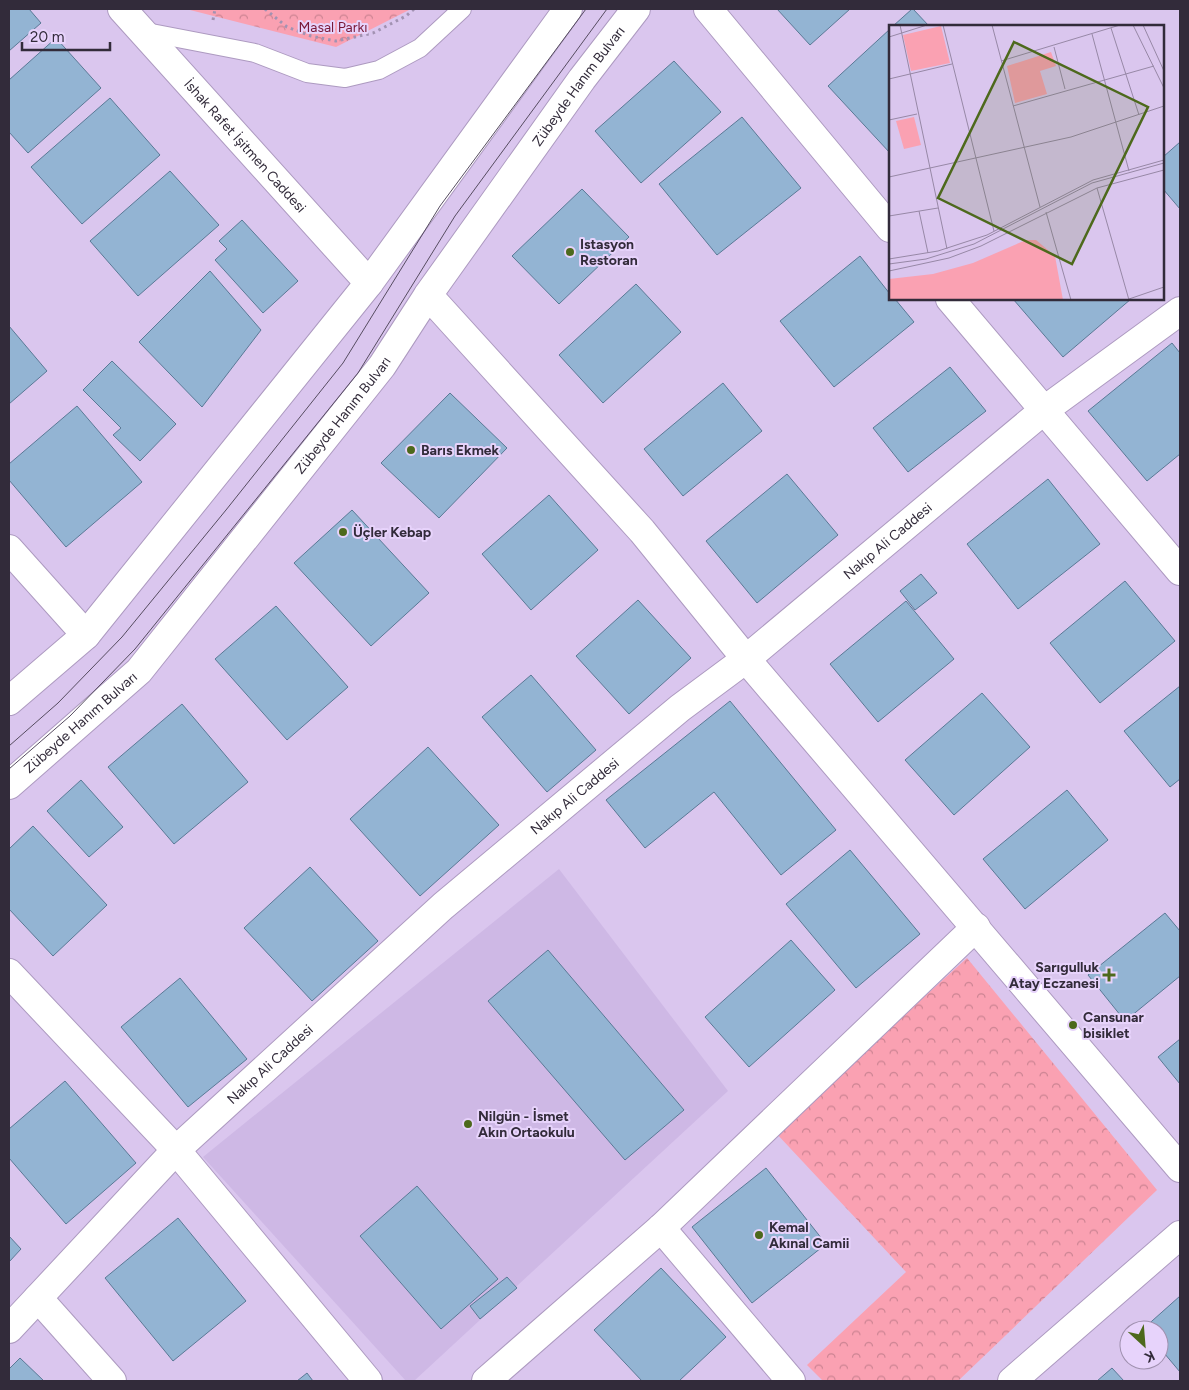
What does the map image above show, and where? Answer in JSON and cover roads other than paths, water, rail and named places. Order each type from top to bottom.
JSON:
[{"type":"street","name":"İshak Rafet İşitmen Caddesi","points":[[122,9],[369,283]]},
{"type":"street","points":[[9,701],[86,634],[369,283],[568,9]]},
{"type":"street","name":"Zübeyde Hanım Bulvarı","points":[[9,785],[140,671],[382,366],[428,295],[582,79],[636,9]]},
{"type":"street","points":[[708,9],[889,227]]},
{"type":"street","points":[[428,295],[642,531],[746,659],[1180,1168]]},
{"type":"street","points":[[951,300],[1180,571]]},
{"type":"street","name":"Nakıp Ali Caddesi","points":[[9,1329],[176,1150],[443,906],[680,708],[746,659],[1043,411],[1180,311]]},
{"type":"street","points":[[9,549],[86,634]]},
{"type":"street","points":[[486,1381],[660,1228],[976,927]]},
{"type":"street","points":[[9,973],[176,1150],[368,1381]]},
{"type":"street","points":[[660,1228],[791,1381]]},
{"type":"street","points":[[1012,1381],[1180,1235]]},
{"type":"street","points":[[38,1298],[112,1381]]},
{"type":"lane","points":[[141,30],[255,53],[308,73],[345,78],[379,70],[420,48],[462,9]]},
{"type":"tram line","points":[[9,746],[58,703],[122,637],[343,363],[440,206],[586,9]]},
{"type":"tram line","points":[[9,769],[70,716],[135,649],[358,373],[455,216],[607,9]]},
{"type":"place","name":"Istasyon Restoran","points":[[570,252]]},
{"type":"place","name":"Barıs Ekmek","points":[[411,450]]},
{"type":"place","name":"Üçler Kebap","points":[[343,532]]},
{"type":"place","name":"Sarıgulluk Atay Eczanesi","points":[[1109,975]]},
{"type":"place","name":"Cansunar bisiklet","points":[[1073,1025]]},
{"type":"place","name":"Nilgün - İsmet Akın Ortaokulu","points":[[468,1124]]},
{"type":"place","name":"Kemal Akınal Camii","points":[[759,1235]]},
{"type":"park label","name":"Masal Parkı","points":[[333,27]]}]
